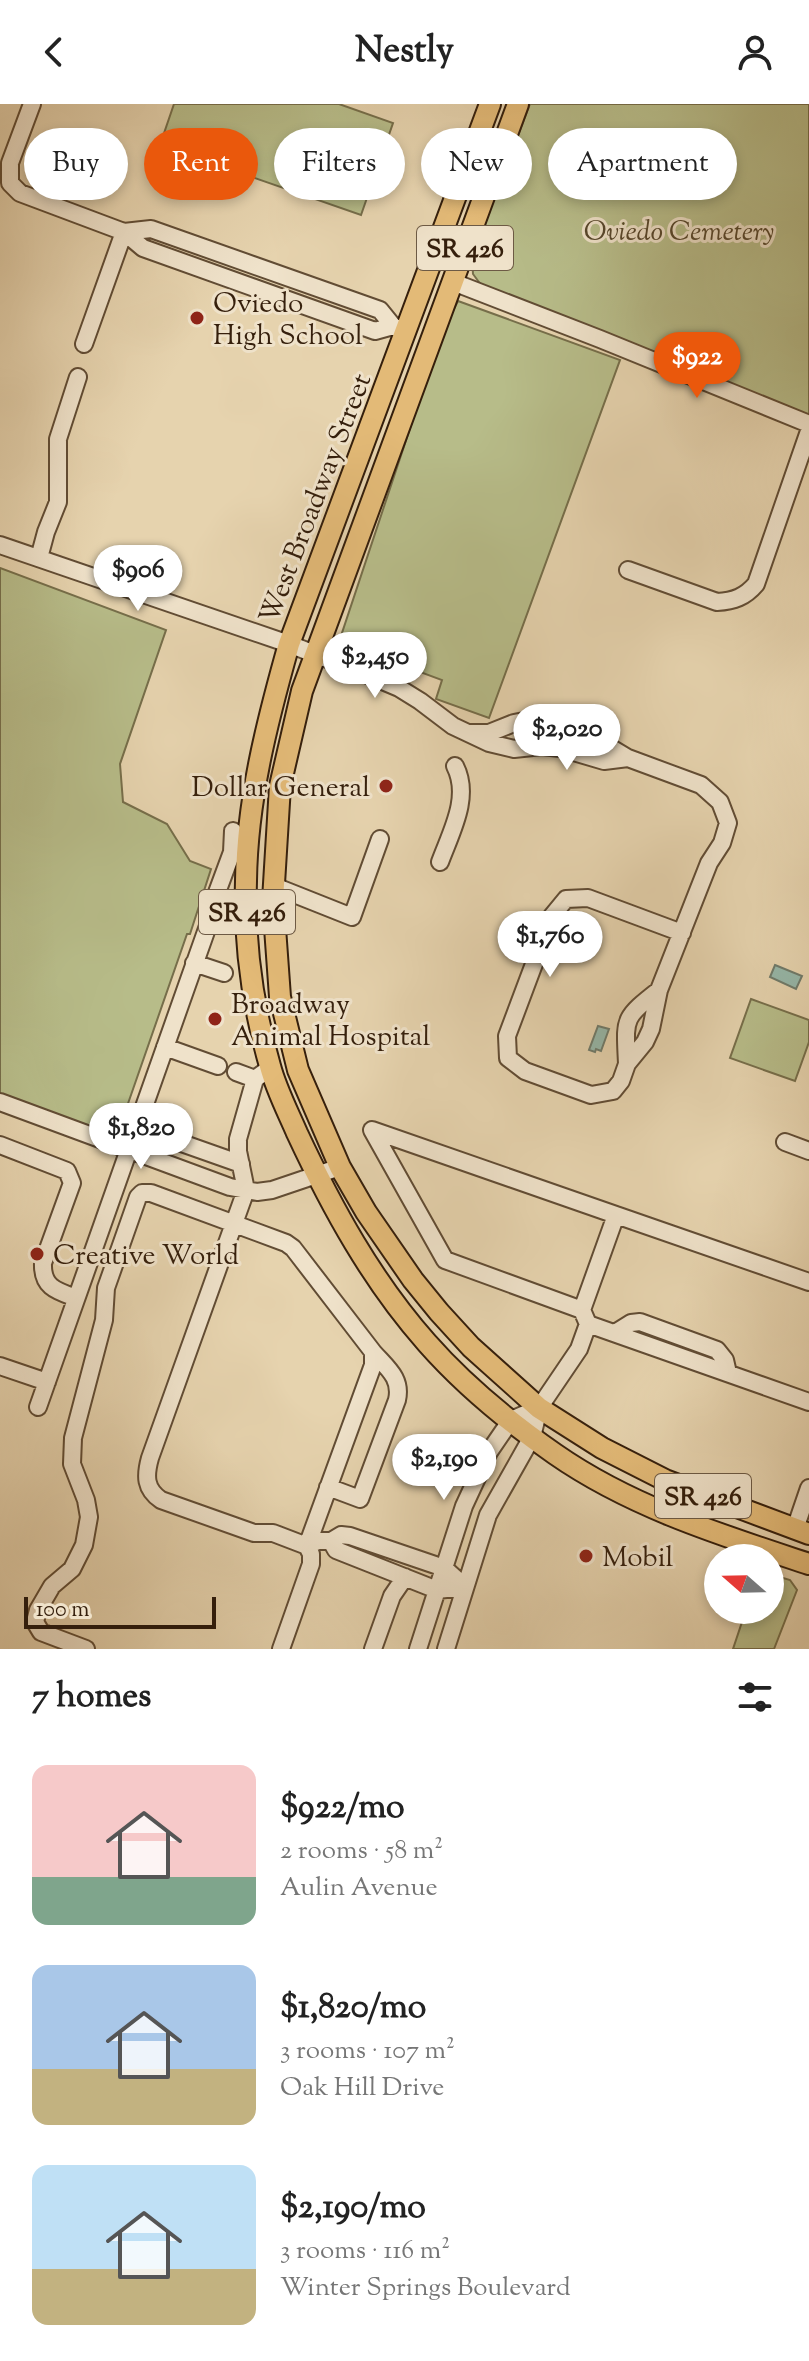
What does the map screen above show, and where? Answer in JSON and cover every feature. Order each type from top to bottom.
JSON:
[{"type":"main road","name":"West Broadway Street","points":[[490,104],[445,226],[400,329],[289,644],[262,740],[246,883],[251,979],[263,1074],[366,1262],[406,1318],[448,1365],[489,1403],[556,1454],[650,1507],[809,1564]]},
{"type":"main road","name":"West Broadway Street","points":[[518,104],[302,691],[280,786],[273,900],[280,997],[298,1070],[340,1167],[388,1246],[471,1347],[539,1408],[631,1464],[665,1480],[802,1531]]},
{"type":"main road","points":[[445,226],[451,239],[444,259],[453,282]]},
{"type":"main road","points":[[400,329],[415,355],[409,373],[412,393]]},
{"type":"street","points":[[32,104],[10,163],[10,183],[20,193],[124,232],[151,229],[380,310],[400,329]]},
{"type":"street","points":[[84,344],[124,232]]},
{"type":"street","points":[[453,282],[809,424]]},
{"type":"street","points":[[39,558],[58,502],[58,439],[78,377]]},
{"type":"street","points":[[628,570],[717,602],[732,601],[748,594],[756,584],[809,431]]},
{"type":"street","points":[[0,545],[315,654],[399,688],[453,726],[505,748],[542,746],[604,761],[628,758]]},
{"type":"street","points":[[469,733],[489,733],[529,720],[542,721],[701,785],[720,802],[728,823],[659,990],[651,1029],[613,1091],[591,1095],[525,1071],[508,1058],[507,1036],[552,916],[566,899],[588,898],[682,933]]},
{"type":"street","points":[[542,721],[542,746]]},
{"type":"street","points":[[505,727],[505,748]]},
{"type":"street","points":[[440,862],[461,804],[461,777],[455,766]]},
{"type":"street","points":[[38,1407],[209,923],[209,914],[232,852],[233,831]]},
{"type":"street","points":[[274,886],[352,917],[380,839]]},
{"type":"street","points":[[194,963],[224,973]]},
{"type":"street","points":[[627,1064],[628,1017],[659,990]]},
{"type":"street","points":[[165,1047],[218,1066]]},
{"type":"street","points":[[236,1072],[263,1074],[238,1139],[246,1190],[150,1458],[146,1483],[153,1495],[161,1500],[254,1533],[273,1533],[307,1546],[311,1564],[282,1649]]},
{"type":"street","points":[[0,1102],[230,1187],[257,1192],[272,1190],[340,1167]]},
{"type":"street","points":[[809,1282],[372,1130],[445,1260],[585,1317],[615,1333],[809,1402]]},
{"type":"street","points":[[173,1140],[241,1164]]},
{"type":"street","points":[[785,1142],[809,1151]]},
{"type":"street","points":[[0,1145],[67,1171],[72,1183],[43,1263],[43,1272],[45,1282],[51,1289],[76,1298]]},
{"type":"street","points":[[86,1649],[41,1632],[35,1622],[38,1610],[52,1586],[72,1569],[84,1545],[89,1517],[72,1464],[73,1438],[104,1320],[106,1288],[142,1193],[151,1193],[234,1223],[293,1248],[397,1380],[397,1400],[360,1499],[328,1487]]},
{"type":"street","points":[[446,1649],[488,1515],[532,1437],[539,1408],[579,1349],[585,1317],[616,1215]]},
{"type":"street","points":[[307,1546],[373,1365],[373,1352]]},
{"type":"street","points":[[0,1366],[47,1382]]},
{"type":"street","points":[[418,1649],[464,1506],[489,1452],[511,1420],[539,1408]]},
{"type":"street","points":[[802,1531],[809,1488]]},
{"type":"street","points":[[307,1546],[318,1541],[331,1541],[341,1535],[350,1536],[444,1568],[465,1587]]},
{"type":"street","points":[[331,1541],[336,1550],[437,1590],[465,1587]]},
{"type":"street","points":[[373,1649],[392,1596],[405,1577]]},
{"type":"green space","points":[[174,104],[339,104],[393,123],[391,128],[274,128],[274,185],[258,179],[258,128],[166,128]]},
{"type":"green space","name":"Oviedo Cemetery","points":[[530,104],[809,104],[809,416],[484,289],[473,274],[472,257],[494,200],[532,200],[532,128],[521,128]]},
{"type":"green space","points":[[318,200],[366,200],[361,215]]},
{"type":"green space","points":[[458,301],[620,360],[489,718],[436,699],[442,680],[339,642],[442,332]]},
{"type":"green space","points":[[0,568],[166,630],[120,764],[123,802],[167,824],[190,861],[211,869],[116,1138],[0,1095]]},
{"type":"green space","points":[[751,999],[809,1020],[809,1042],[795,1081],[730,1058]]},
{"type":"green space","points":[[784,1578],[790,1580],[797,1590],[784,1623]]},
{"type":"green space","points":[[741,1624],[784,1624],[774,1649],[733,1649]]},
{"type":"shaded area","points":[[775,965],[802,976],[796,989],[770,977]]},
{"type":"shaded area","points":[[598,1026],[609,1029],[601,1051],[596,1049],[595,1052],[589,1050]]},
{"type":"place","name":"Oviedo High School","points":[[197,318]]},
{"type":"place","name":"Dollar General","points":[[386,786]]},
{"type":"place","name":"Broadway Animal Hospital","points":[[215,1019]]},
{"type":"place","name":"Creative World","points":[[37,1254]]},
{"type":"place","name":"Mobil","points":[[586,1556]]}]
